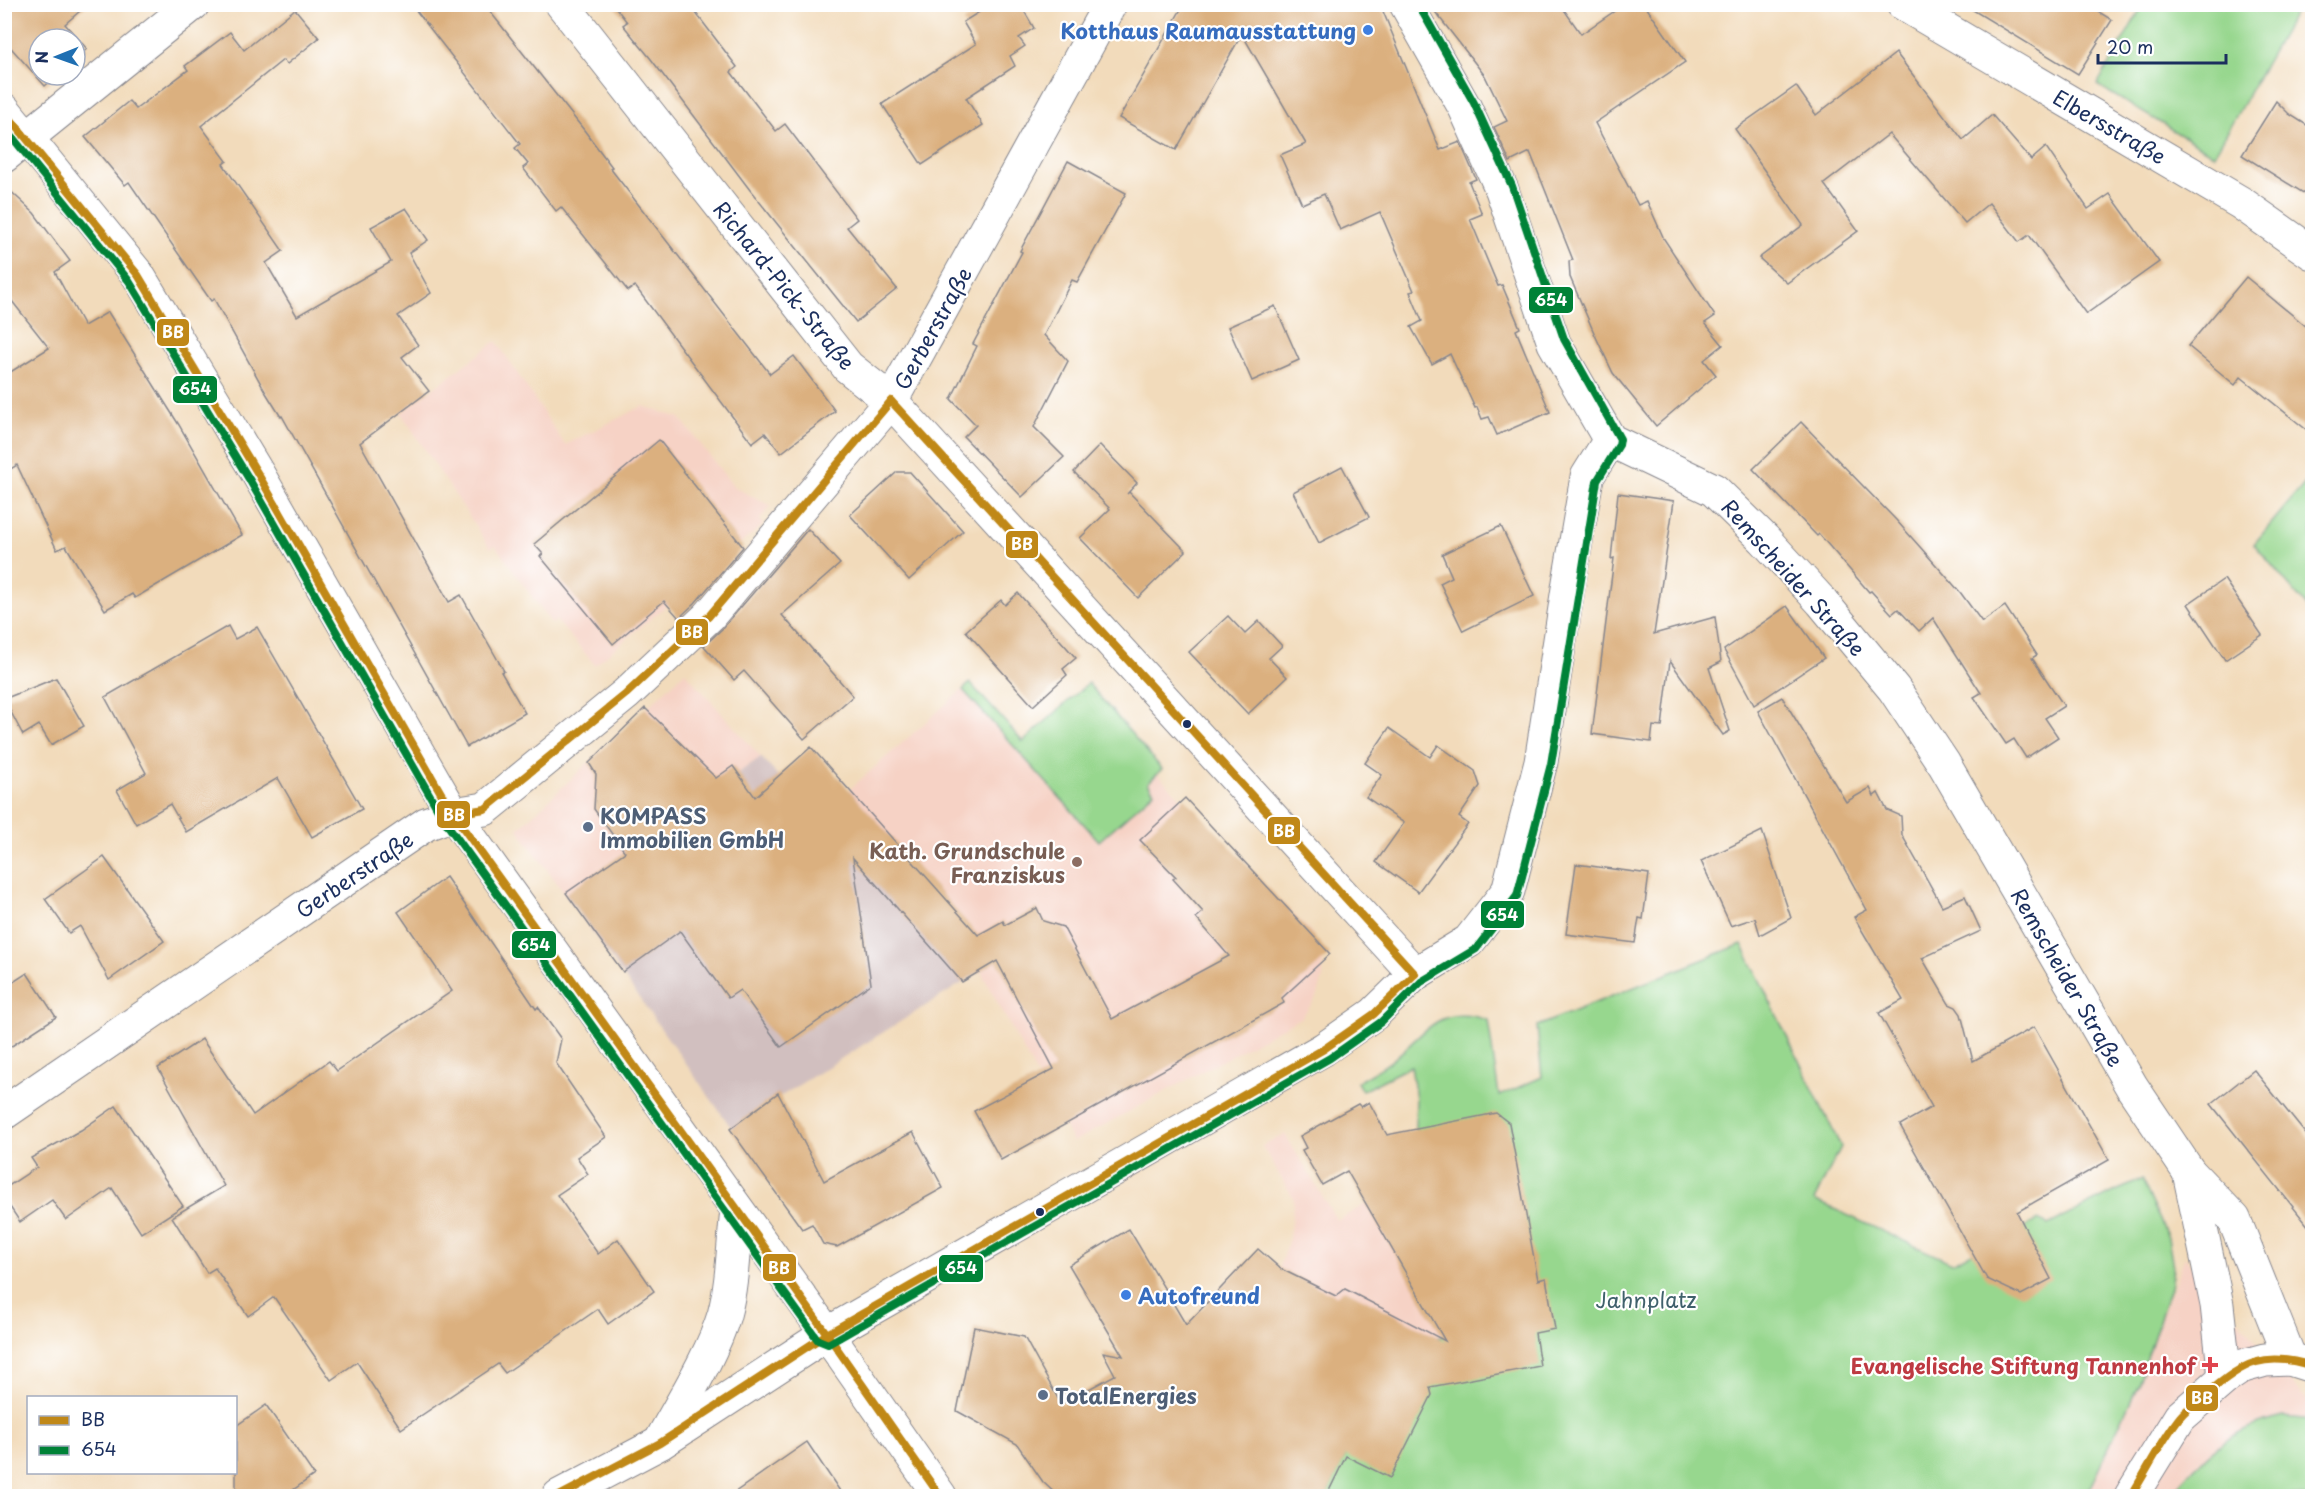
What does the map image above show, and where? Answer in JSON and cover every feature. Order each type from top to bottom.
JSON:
[{"type":"street","points":[[16,147],[193,4]]},
{"type":"street","name":"Richard-Pick-Straße","points":[[562,4],[848,367],[891,401],[1415,974]]},
{"type":"street","name":"Gerberstraße","points":[[4,1113],[426,824],[453,814],[486,809],[626,694],[709,616],[891,401],[1110,4]]},
{"type":"street","points":[[560,1497],[660,1443],[827,1334],[1324,1049],[1374,1014],[1415,974],[1469,941],[1508,891],[1541,762],[1587,477],[1610,440],[1554,343],[1502,190],[1465,108],[1407,4]]},
{"type":"street","name":"Elbersstraße","points":[[1903,4],[2241,203],[2313,253]]},
{"type":"street","points":[[4,110],[16,147],[138,274],[258,474],[453,814],[827,1334],[940,1497]]},
{"type":"street","name":"Remscheider Straße","points":[[1610,440],[1714,490],[1764,539],[1822,602],[1894,689],[1944,764],[2132,1087],[2189,1172],[2234,1219],[2301,1363]]},
{"type":"street","name":"Remscheider Straße","points":[[2189,1172],[2217,1305],[2225,1378]]},
{"type":"street","points":[[660,1443],[702,1364],[723,1316],[728,1294],[737,1210]]},
{"type":"street","points":[[2131,1497],[2180,1417],[2225,1378],[2243,1366],[2265,1360],[2301,1363]]},
{"type":"shaded area","points":[[496,341],[565,445],[643,406],[680,418],[734,487],[771,506],[760,519],[763,525],[595,665],[556,620],[552,624],[495,545],[490,548],[401,413]]},
{"type":"shaded area","points":[[685,672],[761,757],[565,894],[518,829]]},
{"type":"shaded area","name":"Kath. Grundschule Franziskus","points":[[970,683],[1023,742],[1078,692],[1312,933],[1323,961],[1323,978],[1318,995],[1302,1017],[1073,1142],[981,972],[998,960],[849,790]]},
{"type":"shaded area","points":[[761,757],[804,805],[838,777],[999,960],[778,1098],[733,1130],[565,894]]},
{"type":"shaded area","points":[[1285,1134],[1337,1221],[1423,1170],[1455,1335],[1399,1345],[1326,1496],[1072,1496],[1274,1281],[1289,1239],[1294,1199],[1262,1146]]},
{"type":"shaded area","name":"Evangelische Stiftung Tannenhof","points":[[2185,1257],[2312,1406],[2312,1496],[2075,1496],[2120,1425]]},
{"type":"green space","points":[[2143,5],[2299,5],[2214,155],[2097,85]]},
{"type":"green space","points":[[2312,475],[2312,613],[2254,544]]},
{"type":"green space","points":[[970,683],[1023,742],[1088,683],[1162,769],[1148,783],[1154,792],[1099,841],[963,690]]},
{"type":"green space","name":"Jahnplatz","points":[[1742,944],[1841,1147],[1814,1200],[1952,1263],[2038,1220],[2048,1225],[2142,1180],[2168,1238],[2173,1267],[2170,1288],[2138,1385],[2086,1496],[1326,1496],[1399,1345],[1455,1334],[1415,1129],[1416,1099],[1411,1066],[1362,1091],[1357,1082],[1392,1061],[1436,1022],[1458,1015],[1472,1016],[1488,1020],[1499,1096],[1542,1077],[1537,1026]]},
{"type":"green space","points":[[2283,1417],[2312,1420],[2312,1496],[2170,1496],[2206,1456],[2233,1436],[2264,1422]]},
{"type":"building","points":[[4,4],[88,4],[65,24],[68,27],[27,27],[27,66],[4,40]]},
{"type":"building","points":[[411,4],[484,4],[584,130],[612,167],[610,168],[770,374],[794,356],[835,411],[781,453],[765,433],[752,443],[635,286],[628,291],[561,207],[556,211],[523,168],[528,164],[515,148],[520,144]]},
{"type":"building","points":[[613,4],[689,4],[737,67],[731,72],[776,131],[785,124],[857,219],[847,227],[897,289],[856,322],[750,190],[623,25],[627,22]]},
{"type":"building","points":[[992,4],[1020,4],[1034,28],[1019,38],[1025,46],[1010,56],[1015,66],[966,98],[983,125],[922,165],[882,104],[976,44],[963,22]]},
{"type":"building","points":[[1184,4],[1380,4],[1440,150],[1460,142],[1476,179],[1469,182],[1482,214],[1470,219],[1498,286],[1502,285],[1520,328],[1516,330],[1550,412],[1497,435],[1489,417],[1482,419],[1477,407],[1475,408],[1450,354],[1432,364],[1411,327],[1422,321],[1410,292],[1414,291],[1380,212],[1340,230],[1324,194],[1302,204],[1280,155],[1306,144],[1242,34],[1176,150],[1119,118]]},
{"type":"building","points":[[1429,4],[1560,4],[1581,34],[1625,4],[1644,4],[1685,62],[1595,123],[1638,205],[1647,201],[1664,239],[1715,316],[1705,323],[1723,345],[1704,360],[1716,375],[1656,426],[1613,373],[1595,335],[1570,277],[1569,261],[1573,260],[1530,152],[1510,162],[1494,127],[1507,121],[1485,76]]},
{"type":"building","points":[[1963,4],[2086,4],[2112,20],[2078,74]]},
{"type":"building","points":[[295,9],[319,38],[287,64],[283,60],[201,126],[227,161],[223,164],[283,251],[266,263],[297,316],[391,262],[371,227],[406,208],[428,240],[409,253],[431,293],[398,316],[418,345],[402,357],[429,391],[360,443],[449,602],[461,595],[525,713],[467,747],[214,299],[211,301],[129,182],[125,185],[85,137],[129,101],[136,109],[188,70],[185,66],[230,32],[244,50]]},
{"type":"building","points":[[1896,53],[1963,140],[1992,115],[2031,160],[2046,147],[2088,209],[2110,194],[2159,262],[2086,314],[2029,235],[2019,242],[1989,203],[1965,223],[1889,134],[1824,184],[1858,231],[1787,283],[1759,258],[1803,225],[1735,129],[1796,86],[1816,115]]},
{"type":"building","points":[[2276,101],[2289,114],[2313,129],[2313,199],[2242,155]]},
{"type":"building","points":[[1068,161],[1126,193],[1077,282],[1072,280],[1044,335],[1068,361],[1034,427],[1064,457],[1022,497],[964,437],[976,425],[951,399],[977,346],[973,344]]},
{"type":"building","points":[[4,185],[34,213],[70,261],[55,272],[84,326],[108,312],[179,425],[242,535],[135,598],[132,594],[105,610],[66,546],[57,550],[17,465],[4,473],[4,376],[49,348],[4,291]]},
{"type":"building","points":[[2246,277],[2313,332],[2313,435],[2241,377],[2235,385],[2188,346]]},
{"type":"building","points":[[1275,306],[1299,360],[1252,381],[1228,327]]},
{"type":"building","points":[[1801,422],[1896,520],[1960,592],[1982,622],[2005,606],[2037,655],[2032,658],[2064,706],[2045,718],[2058,737],[2026,758],[2014,739],[2006,744],[1974,697],[1981,693],[1933,618],[1919,631],[1898,609],[1892,614],[1871,591],[1869,592],[1819,534],[1817,536],[1753,469]]},
{"type":"building","points":[[659,440],[743,547],[695,603],[679,618],[664,601],[613,644],[540,556],[543,554],[534,544]]},
{"type":"building","points":[[1100,445],[1137,483],[1127,494],[1129,492],[1186,551],[1138,598],[1080,538],[1110,509],[1074,472]]},
{"type":"building","points":[[1342,466],[1369,517],[1319,543],[1293,492]]},
{"type":"building","points":[[897,472],[910,472],[963,531],[909,580],[850,515]]},
{"type":"building","points":[[1618,493],[1674,501],[1654,634],[1715,617],[1721,662],[1709,668],[1730,731],[1723,735],[1670,661],[1662,727],[1653,726],[1651,742],[1592,734],[1614,558],[1611,559]]},
{"type":"building","points":[[1501,526],[1534,596],[1463,631],[1440,583],[1452,577],[1442,554]]},
{"type":"building","points":[[808,529],[840,564],[782,615],[853,696],[804,739],[744,671],[734,680],[704,646],[723,628]]},
{"type":"building","points":[[2224,579],[2262,635],[2225,660],[2188,604]]},
{"type":"building","points":[[1018,593],[1076,658],[1063,669],[1067,675],[1033,706],[966,631],[1001,600],[1005,605]]},
{"type":"building","points":[[1787,606],[1824,658],[1754,705],[1724,650]]},
{"type":"building","points":[[1228,616],[1245,634],[1259,621],[1282,646],[1269,658],[1287,677],[1248,714],[1189,652]]},
{"type":"building","points":[[228,626],[235,639],[257,627],[362,809],[312,837],[278,778],[186,832],[170,804],[136,824],[117,790],[146,773],[105,697]]},
{"type":"building","points":[[56,678],[84,726],[51,745],[39,725],[23,735],[4,699]]},
{"type":"building","points":[[1782,697],[1846,802],[1870,788],[1874,796],[1878,793],[1887,810],[1901,816],[1902,835],[1942,906],[1965,896],[1981,931],[1922,958],[1949,1004],[1956,1007],[1961,1014],[1973,1061],[2034,1027],[2109,1160],[2017,1212],[2051,1279],[2021,1295],[1987,1279],[1900,1125],[1932,1107],[1879,1013],[1903,1000],[1854,917],[1867,910],[1758,711]]},
{"type":"building","points":[[645,708],[716,778],[733,766],[755,797],[811,747],[978,935],[1003,921],[1005,925],[1037,908],[1043,921],[1063,927],[1112,1019],[1229,956],[1196,918],[1203,912],[1173,879],[1176,877],[1140,840],[1185,798],[1330,954],[1282,998],[1284,1003],[1001,1160],[974,1111],[1054,1069],[997,961],[962,982],[853,858],[871,984],[781,1047],[740,990],[728,998],[680,931],[623,972],[566,893],[625,852],[594,809],[596,774],[589,763]]},
{"type":"building","points":[[1389,728],[1430,757],[1438,745],[1475,771],[1480,786],[1459,817],[1468,824],[1418,892],[1376,862],[1404,823],[1366,797],[1382,775],[1365,763]]},
{"type":"building","points":[[1762,831],[1791,918],[1760,935],[1755,918],[1731,926],[1701,861]]},
{"type":"building","points":[[104,857],[164,941],[109,980],[80,926],[69,933],[45,899]]},
{"type":"building","points":[[1576,864],[1649,874],[1643,919],[1639,918],[1635,943],[1566,934]]},
{"type":"building","points":[[446,877],[536,1009],[538,1007],[561,1039],[556,1063],[606,1137],[577,1157],[588,1174],[557,1195],[598,1254],[618,1239],[654,1291],[608,1324],[598,1309],[505,1373],[498,1364],[401,1429],[357,1362],[331,1380],[274,1297],[248,1316],[215,1268],[207,1273],[172,1217],[224,1186],[158,1068],[202,1039],[253,1115],[329,1061],[337,1071],[452,991],[398,912]]},
{"type":"building","points":[[27,973],[56,1017],[4,1051],[4,988]]},
{"type":"building","points":[[2254,1070],[2313,1143],[2313,1232],[2211,1104]]},
{"type":"building","points":[[778,1093],[824,1181],[913,1132],[943,1188],[837,1247],[823,1244],[812,1224],[802,1229],[730,1129]]},
{"type":"building","points":[[1369,1102],[1387,1135],[1496,1113],[1509,1123],[1538,1280],[1546,1278],[1555,1329],[1535,1333],[1540,1366],[1430,1387],[1432,1395],[1390,1478],[1346,1456],[1326,1497],[1059,1497],[1043,1482],[1017,1444],[957,1411],[974,1327],[1024,1337],[1061,1404],[1115,1375],[1103,1352],[1123,1356],[1069,1265],[1129,1229],[1186,1325],[1258,1249],[1281,1269],[1336,1296],[1345,1289],[1445,1341],[1347,1171],[1322,1185],[1302,1150],[1306,1148],[1300,1136],[1358,1104],[1361,1107]]},
{"type":"building","points":[[116,1106],[183,1206],[141,1233],[112,1188],[66,1220],[52,1200],[20,1222],[4,1198],[4,1189],[37,1167],[31,1158],[81,1130]]},
{"type":"building","points":[[266,1405],[314,1475],[283,1497],[236,1497],[237,1425]]},
{"type":"building","points":[[807,1442],[844,1497],[728,1497]]},
{"type":"transit line","name":"654","points":[[4,127],[129,281],[249,479],[444,820],[818,1340],[828,1344],[1330,1058],[1381,1022],[1421,982],[1476,949],[1517,896],[1551,764],[1597,481],[1619,445],[1620,439],[1564,339],[1512,186],[1474,103],[1418,4]]},
{"type":"transit line","name":"BB","points":[[4,111],[138,275],[258,474],[453,814],[827,1334],[940,1496]]},
{"type":"transit line","name":"BB","points":[[891,401],[1415,974]]},
{"type":"transit line","name":"BB","points":[[453,814],[485,809],[626,694],[709,616],[891,401]]},
{"type":"transit line","name":"BB","points":[[559,1496],[660,1443],[827,1334],[1324,1049],[1374,1014],[1415,974]]},
{"type":"transit line","name":"BB","points":[[2131,1496],[2180,1417],[2221,1382],[2256,1362],[2281,1360],[2312,1366]]},
{"type":"place","name":"Kotthaus Raumausstattung","points":[[1368,30]]},
{"type":"place","name":"KOMPASS Immobilien GmbH","points":[[588,827]]},
{"type":"place","name":"Kath. Grundschule Franziskus","points":[[1077,862]]},
{"type":"place","name":"Autofreund","points":[[1126,1295]]},
{"type":"place","name":"Evangelische Stiftung Tannenhof","points":[[2210,1365]]},
{"type":"place","name":"TotalEnergies","points":[[1043,1395]]}]
